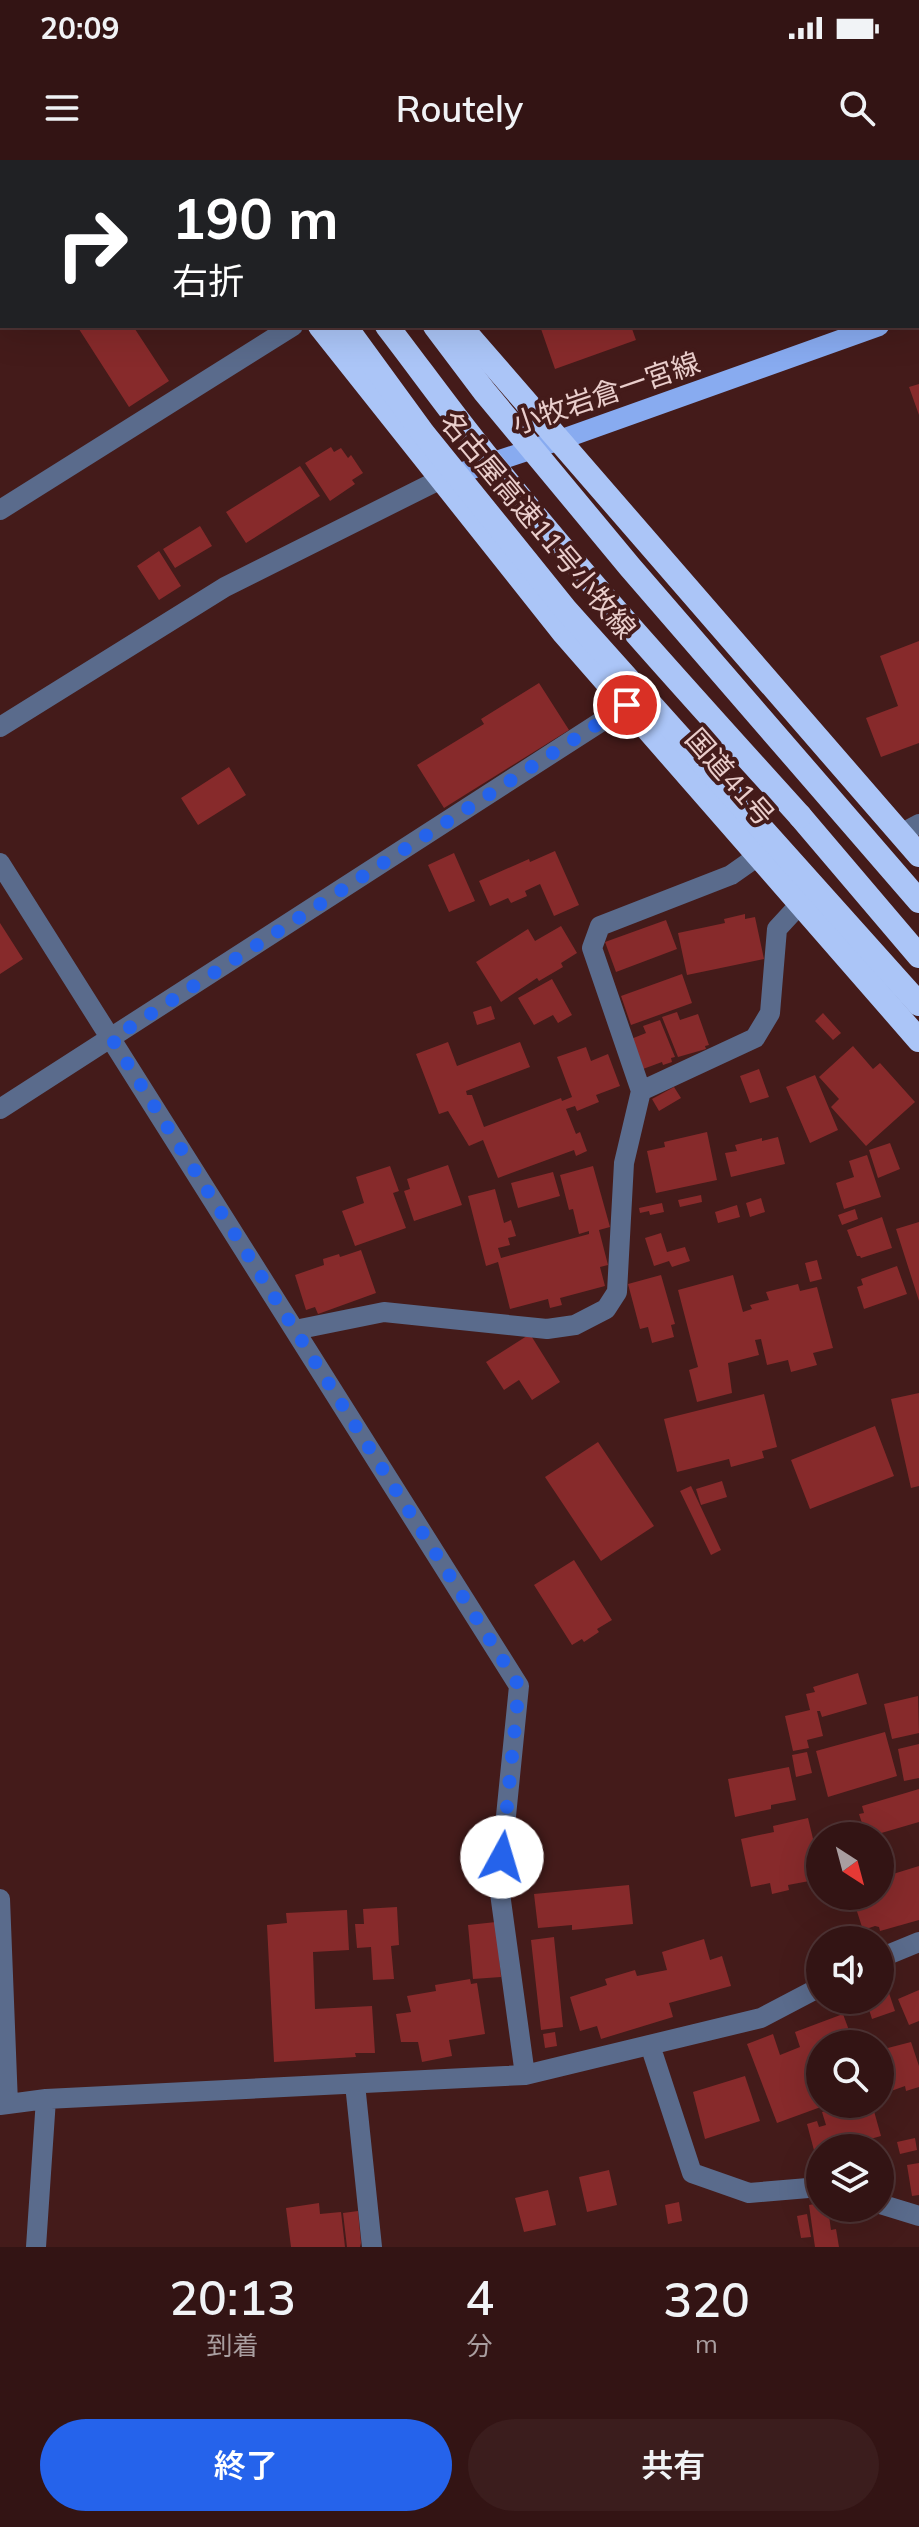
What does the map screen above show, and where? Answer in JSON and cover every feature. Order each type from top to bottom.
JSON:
[{"type":"highway","name":"国道41号","points":[[322,328],[563,632],[919,1040]]},
{"type":"highway","name":"名古屋高速11号小牧線","points":[[346,328],[423,433],[566,610],[919,1004]]},
{"type":"highway","points":[[389,328],[476,443],[572,558],[919,956]]},
{"type":"highway","name":"名古屋高速11号小牧線","points":[[437,328],[484,391],[620,555],[919,901]]},
{"type":"highway","points":[[462,328],[557,441],[910,829],[919,855]]},
{"type":"main road","name":"小牧岩倉一宮線","points":[[441,479],[873,328]]},
{"type":"street","points":[[0,510],[290,328]]},
{"type":"street","points":[[0,727],[225,587],[441,479]]},
{"type":"street","points":[[0,1109],[627,705]]},
{"type":"street","points":[[295,1330],[384,1312],[547,1329],[575,1325],[606,1309],[617,1292],[624,1163],[641,1091],[592,948],[600,926],[731,875],[758,856]]},
{"type":"street","points":[[0,863],[519,1686],[499,1886],[525,2075]]},
{"type":"street","points":[[641,1091],[755,1038],[770,1013],[777,929],[800,904]]},
{"type":"street","points":[[0,1899],[4,2104],[46,2099],[525,2075],[761,2018],[806,1994]]},
{"type":"street","points":[[894,1952],[919,1942]]},
{"type":"street","points":[[650,2045],[692,2173],[749,2193],[806,2188]]},
{"type":"street","points":[[355,2084],[372,2247]]},
{"type":"street","points":[[36,2247],[46,2099]]},
{"type":"street","points":[[894,2208],[919,2216]]},
{"type":"building","points":[[78,328],[134,328],[169,381],[129,407]]},
{"type":"building","points":[[541,328],[632,328],[636,340],[555,369]]},
{"type":"building","points":[[919,384],[919,415],[909,387]]},
{"type":"building","points":[[331,447],[334,452],[341,448],[348,458],[351,455],[363,473],[352,480],[355,484],[330,501],[305,463]]},
{"type":"building","points":[[300,466],[320,496],[246,543],[226,512]]},
{"type":"building","points":[[200,526],[212,546],[175,568],[163,549]]},
{"type":"building","points":[[159,551],[181,586],[159,600],[137,566]]},
{"type":"building","points":[[919,641],[919,743],[881,757],[866,718],[898,706],[880,656]]},
{"type":"building","points":[[539,683],[569,730],[444,808],[417,765],[484,724],[481,719]]},
{"type":"building","points":[[229,767],[246,795],[198,825],[181,798]]},
{"type":"building","points":[[555,851],[579,905],[554,916],[540,884],[525,891],[527,896],[511,903],[508,898],[490,906],[479,881]]},
{"type":"building","points":[[454,853],[475,901],[449,912],[428,865]]},
{"type":"building","points":[[745,914],[745,919],[755,917],[764,959],[687,975],[678,933],[725,923],[724,919]]},
{"type":"building","points":[[666,920],[677,949],[616,972],[605,942]]},
{"type":"building","points":[[0,923],[23,959],[0,974]]},
{"type":"building","points":[[561,926],[577,953],[561,963],[563,967],[539,981],[537,978],[501,1002],[476,962],[528,929],[535,941]]},
{"type":"building","points":[[682,974],[692,1003],[631,1025],[621,996]]},
{"type":"building","points":[[552,979],[572,1015],[558,1023],[553,1015],[534,1025],[518,998]]},
{"type":"building","points":[[491,1006],[495,1019],[477,1025],[473,1012]]},
{"type":"building","points":[[677,1012],[680,1020],[698,1014],[709,1045],[705,1046],[706,1049],[678,1057],[662,1017]]},
{"type":"building","points":[[823,1013],[841,1033],[833,1040],[815,1021]]},
{"type":"building","points":[[660,1020],[675,1057],[671,1058],[672,1062],[643,1069],[631,1039],[646,1033],[643,1026]]},
{"type":"building","points":[[448,1042],[457,1066],[520,1042],[530,1067],[466,1091],[467,1095],[472,1095],[484,1127],[561,1098],[562,1101],[572,1097],[557,1057],[586,1047],[591,1061],[608,1054],[620,1086],[596,1095],[599,1102],[577,1111],[575,1106],[566,1109],[587,1151],[576,1156],[574,1150],[498,1178],[483,1140],[469,1146],[448,1111],[439,1114],[416,1054]]},
{"type":"building","points":[[853,1046],[873,1069],[880,1063],[915,1102],[866,1146],[831,1107],[839,1099],[819,1077]]},
{"type":"building","points":[[759,1069],[769,1097],[750,1103],[740,1076]]},
{"type":"building","points":[[815,1075],[838,1130],[810,1143],[786,1087]]},
{"type":"building","points":[[674,1087],[681,1098],[659,1111],[652,1099]]},
{"type":"building","points":[[707,1132],[717,1180],[656,1193],[647,1151],[665,1147],[664,1142]]},
{"type":"building","points":[[778,1137],[785,1164],[731,1177],[725,1153],[737,1151],[735,1145]]},
{"type":"building","points":[[890,1143],[900,1169],[878,1178],[869,1150]]},
{"type":"building","points":[[867,1155],[881,1197],[844,1209],[836,1183],[854,1177],[849,1161]]},
{"type":"building","points":[[448,1165],[462,1205],[414,1221],[404,1191],[410,1189],[407,1179]]},
{"type":"building","points":[[390,1166],[399,1191],[393,1193],[406,1228],[355,1246],[342,1211],[364,1203],[356,1177]]},
{"type":"building","points":[[593,1166],[610,1227],[599,1230],[608,1265],[600,1267],[605,1286],[560,1298],[562,1305],[550,1308],[548,1299],[510,1309],[498,1262],[486,1266],[468,1196],[495,1189],[504,1223],[511,1220],[516,1236],[508,1238],[510,1245],[498,1248],[501,1258],[589,1234],[589,1231],[579,1234],[560,1175]]},
{"type":"building","points":[[553,1172],[560,1196],[518,1208],[511,1183]]},
{"type":"building","points":[[701,1195],[702,1202],[680,1207],[678,1200]]},
{"type":"building","points":[[761,1198],[765,1212],[750,1217],[746,1203]]},
{"type":"building","points":[[662,1203],[664,1212],[650,1215],[649,1211],[640,1213],[639,1208]]},
{"type":"building","points":[[737,1205],[740,1217],[718,1223],[715,1212]]},
{"type":"building","points":[[855,1209],[858,1219],[842,1225],[838,1215]]},
{"type":"building","points":[[882,1217],[892,1248],[861,1258],[857,1256],[847,1230]]},
{"type":"building","points":[[919,1222],[919,1301],[896,1229]]},
{"type":"building","points":[[661,1233],[667,1252],[685,1247],[690,1261],[672,1267],[669,1261],[654,1266],[645,1238]]},
{"type":"building","points":[[361,1250],[376,1293],[318,1314],[315,1307],[306,1310],[295,1275],[324,1265],[323,1259]]},
{"type":"building","points":[[817,1260],[822,1279],[810,1282],[805,1263]]},
{"type":"building","points":[[897,1266],[907,1294],[864,1309],[857,1287],[863,1285],[861,1279]]},
{"type":"building","points":[[661,1275],[675,1324],[671,1325],[674,1337],[652,1343],[648,1327],[640,1329],[628,1284]]},
{"type":"building","points":[[733,1275],[743,1312],[752,1309],[750,1305],[769,1300],[766,1292],[798,1284],[800,1291],[817,1287],[833,1348],[813,1353],[817,1365],[791,1372],[788,1360],[767,1365],[761,1339],[755,1340],[759,1355],[728,1363],[732,1393],[697,1402],[689,1370],[698,1367],[678,1290]]},
{"type":"building","points":[[530,1334],[560,1382],[532,1400],[519,1380],[504,1390],[486,1362]]},
{"type":"building","points":[[919,1393],[919,1486],[911,1488],[891,1399]]},
{"type":"building","points":[[764,1394],[777,1447],[762,1451],[764,1458],[731,1467],[729,1459],[677,1472],[664,1419]]},
{"type":"building","points":[[875,1426],[894,1476],[810,1509],[791,1460]]},
{"type":"building","points":[[598,1442],[654,1526],[601,1561],[545,1477]]},
{"type":"building","points":[[722,1481],[727,1497],[701,1505],[696,1489]]},
{"type":"building","points":[[691,1486],[721,1550],[711,1555],[680,1491]]},
{"type":"building","points":[[574,1560],[612,1620],[584,1642],[582,1639],[572,1645],[534,1585]]},
{"type":"building","points":[[858,1673],[867,1704],[822,1717],[817,1711],[823,1736],[807,1740],[809,1748],[793,1751],[785,1716],[810,1710],[806,1694],[815,1692],[813,1687]]},
{"type":"building","points":[[918,1696],[919,1733],[892,1739],[884,1704]]},
{"type":"building","points":[[885,1732],[897,1776],[828,1797],[816,1751]]},
{"type":"building","points":[[919,1744],[919,1778],[904,1781],[898,1749]]},
{"type":"building","points":[[807,1752],[812,1773],[796,1777],[792,1755]]},
{"type":"building","points":[[789,1767],[796,1800],[735,1817],[728,1779]]},
{"type":"building","points":[[919,1789],[919,1822],[894,1829],[894,1822],[862,1822],[859,1814],[864,1813],[862,1806]]},
{"type":"building","points":[[808,1818],[809,1822],[806,1822],[806,1882],[788,1885],[789,1890],[772,1894],[770,1883],[751,1887],[741,1839],[774,1832],[773,1826]]},
{"type":"building","points":[[919,1866],[919,1920],[894,1927],[862,1926],[857,1910],[894,1910],[894,1874]]},
{"type":"building","points":[[629,1885],[633,1924],[572,1930],[572,1925],[538,1928],[534,1894]]},
{"type":"building","points":[[397,1907],[399,1945],[391,1946],[394,1979],[373,1980],[371,1947],[357,1948],[355,1924],[364,1924],[363,1909]]},
{"type":"building","points":[[347,1910],[349,1950],[313,1952],[315,2009],[372,2006],[375,2053],[274,2062],[267,1925],[287,1923],[286,1913]]},
{"type":"building","points":[[496,1922],[501,1977],[473,1979],[468,1925]]},
{"type":"building","points":[[554,1937],[563,2027],[541,2030],[531,1940]]},
{"type":"building","points":[[704,1939],[710,1960],[722,1956],[731,1986],[669,2003],[673,2017],[601,2039],[597,2026],[580,2031],[570,1997],[607,1985],[605,1979],[635,1970],[637,1976],[667,1970],[662,1952]]},
{"type":"building","points":[[470,1979],[471,1984],[477,1983],[485,2034],[449,2040],[452,2056],[422,2062],[418,2042],[401,2042],[396,2014],[411,2012],[407,1996],[436,1991],[435,1985]]},
{"type":"building","points":[[919,1990],[919,2021],[909,2025],[898,1999]]},
{"type":"building","points":[[843,2014],[849,2030],[806,2030],[806,2112],[777,2123],[747,2044],[773,2034],[780,2055],[800,2047],[795,2032]]},
{"type":"building","points":[[555,2032],[557,2046],[545,2048],[543,2034]]},
{"type":"building","points":[[911,2042],[919,2066],[919,2087],[906,2091],[905,2086],[894,2090],[894,2046]]},
{"type":"building","points":[[745,2076],[760,2121],[705,2139],[693,2092]]},
{"type":"building","points":[[824,2118],[876,2118],[880,2134],[810,2134],[807,2124],[817,2121],[819,2127],[826,2125]]},
{"type":"building","points":[[915,2138],[917,2150],[900,2154],[897,2142]]},
{"type":"building","points":[[919,2163],[919,2195],[912,2196],[907,2165]]},
{"type":"building","points":[[609,2170],[617,2205],[587,2212],[579,2177]]},
{"type":"building","points":[[548,2190],[556,2225],[524,2232],[515,2198]]},
{"type":"building","points":[[679,2202],[682,2221],[668,2224],[665,2205]]},
{"type":"building","points":[[319,2203],[320,2214],[341,2212],[345,2247],[291,2247],[286,2208]]},
{"type":"building","points":[[358,2211],[360,2247],[347,2247],[343,2213]]},
{"type":"building","points":[[806,2214],[811,2237],[801,2238],[797,2216]]},
{"type":"building","points":[[811,2222],[830,2222],[831,2230],[836,2229],[839,2247],[815,2247]]},
{"type":"route","points":[[502,1857],[519,1686],[112,1039],[627,705]]}]
